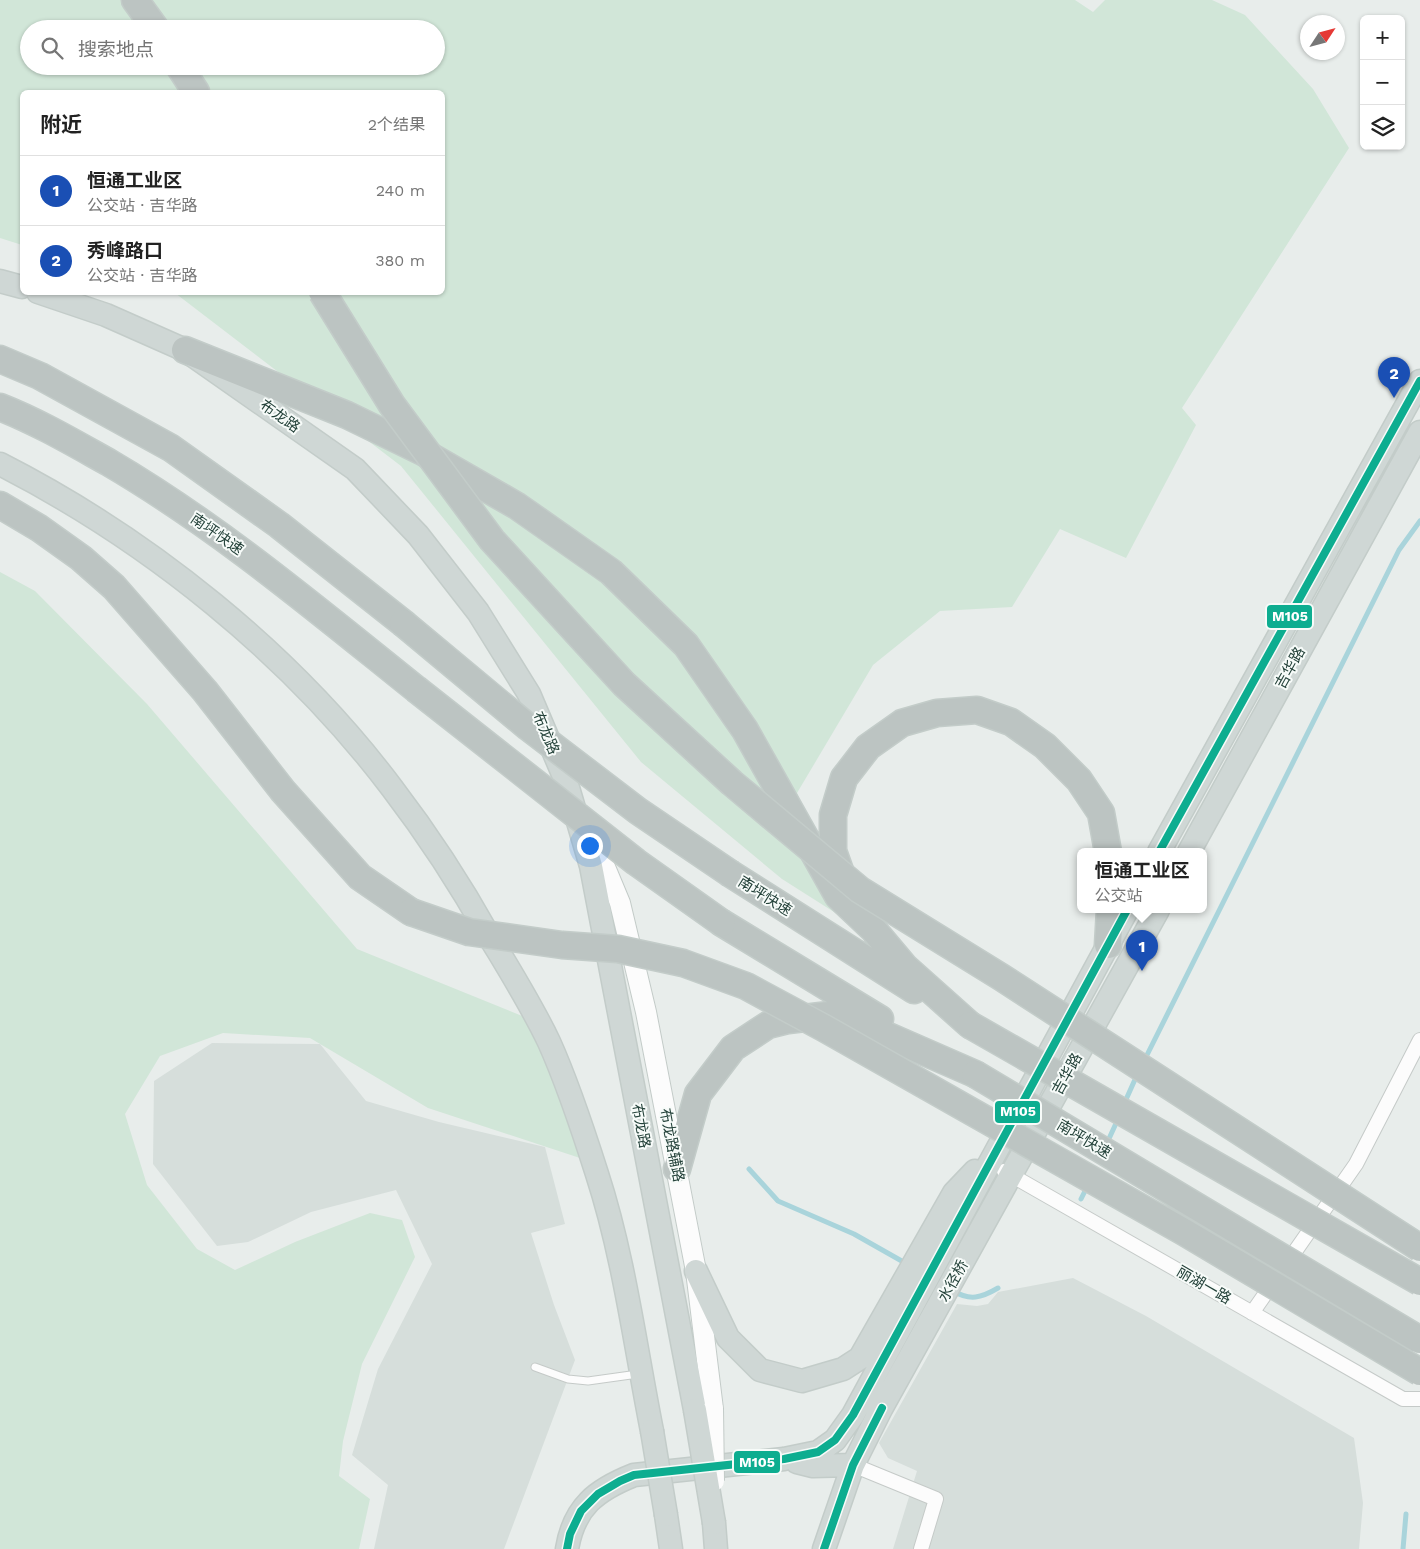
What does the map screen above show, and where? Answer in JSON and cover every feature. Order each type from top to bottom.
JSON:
[{"type":"highway","points":[[134,0],[149,20]]},
{"type":"highway","points":[[185,75],[195,90]]},
{"type":"highway","points":[[324,295],[392,405],[492,540],[624,684],[732,783],[860,890],[1001,977],[1420,1248]]},
{"type":"highway","points":[[185,350],[347,415],[423,452],[517,506],[611,572],[686,645],[745,730],[838,896],[873,929],[905,967],[970,1025]]},
{"type":"highway","name":"南坪快速","points":[[0,359],[40,376],[171,448],[279,525],[403,623],[528,727],[638,811],[730,874],[970,1025],[1420,1282]]},
{"type":"highway","name":"南坪快速","points":[[0,407],[37,421],[156,491],[262,565],[636,862],[722,923],[826,987],[1420,1340]]},
{"type":"highway","points":[[0,504],[82,558],[114,587],[205,691],[284,791],[360,877],[412,912],[469,932],[562,945],[618,949],[683,963],[746,986],[824,1028],[1184,1232],[1420,1372]]},
{"type":"highway","points":[[873,929],[846,887],[833,851],[833,815],[844,778],[868,747],[902,722],[937,713],[977,710],[1011,722],[1045,746],[1080,780],[1101,813],[1107,848]]},
{"type":"highway","points":[[1108,945],[1110,913]]},
{"type":"highway","points":[[678,1169],[698,1094],[733,1048],[768,1026],[788,1020],[829,1015],[849,1019],[974,1074]]},
{"type":"main road","points":[[0,281],[20,287]]},
{"type":"main road","name":"布龙路","points":[[47,295],[106,315],[185,350],[355,469],[418,535],[478,612],[529,694],[566,781],[591,866],[704,1410],[716,1549]]},
{"type":"main road","name":"吉华路","points":[[1161,848],[1420,381]]},
{"type":"main road","name":"吉华路","points":[[1191,848],[1420,432]]},
{"type":"main road","points":[[0,464],[33,481],[105,525],[188,583],[264,648],[332,716],[391,786],[455,876],[548,1042],[576,1110],[598,1177],[612,1230],[641,1373],[652,1430],[670,1549]]},
{"type":"main road","name":"布龙路辅路","points":[[566,781],[603,858],[620,903],[646,1012],[678,1169],[696,1271],[704,1410]]},
{"type":"main road","name":"吉华路","points":[[901,1305],[948,1221],[989,1164],[1125,913]]},
{"type":"main road","name":"吉华路","points":[[977,1238],[1156,913]]},
{"type":"main road","name":"水径桥","points":[[853,1465],[881,1409],[977,1238]]},
{"type":"main road","points":[[696,1271],[728,1338],[760,1370],[802,1381],[843,1369],[860,1358],[901,1305]]},
{"type":"main road","points":[[568,1549],[569,1537],[585,1504],[613,1483],[634,1475],[784,1459],[818,1452],[835,1440],[853,1415],[901,1305]]},
{"type":"main road","points":[[784,1459],[813,1466],[853,1465],[824,1549]]},
{"type":"street","points":[[1252,1313],[1356,1164],[1420,1040]]},
{"type":"street","name":"丽湖一路","points":[[989,1164],[1403,1399],[1420,1400]]},
{"type":"street","points":[[853,1465],[936,1498],[921,1549]]},
{"type":"lane","points":[[534,1367],[568,1379],[588,1381],[641,1373]]},
{"type":"shaded area","points":[[212,1043],[320,1044],[366,1101],[439,1122],[545,1147],[565,1224],[531,1233],[554,1305],[575,1360],[504,1549],[374,1549],[388,1485],[352,1455],[378,1369],[432,1264],[396,1190],[311,1212],[248,1242],[217,1246],[153,1164],[154,1081]]},
{"type":"shaded area","points":[[1073,1278],[1146,1316],[1354,1438],[1363,1503],[1359,1549],[893,1549],[917,1471],[888,1458],[879,1443],[957,1304],[977,1306],[988,1304],[998,1292]]},
{"type":"green space","points":[[0,0],[1075,0],[1093,12],[1105,0],[1212,0],[1245,15],[1313,89],[1349,148],[1182,408],[1196,425],[1126,558],[1060,529],[1012,607],[940,611],[873,665],[797,793],[845,919],[782,879],[641,762],[401,466],[178,295],[445,295],[445,90],[20,90],[20,244],[0,238]]},
{"type":"green space","points":[[0,572],[35,591],[147,704],[357,949],[537,1022],[586,1160],[428,1108],[310,1038],[223,1033],[160,1056],[125,1114],[147,1185],[197,1249],[235,1270],[295,1242],[370,1213],[402,1220],[415,1257],[362,1364],[343,1441],[339,1476],[370,1499],[359,1549],[0,1549]]},
{"type":"waterway","points":[[1144,1061],[1399,550],[1420,521]]},
{"type":"waterway","points":[[1124,1104],[1137,1075]]},
{"type":"waterway","points":[[1107,1143],[1118,1119]]},
{"type":"waterway","points":[[749,1169],[778,1201],[854,1234],[907,1264]]},
{"type":"waterway","points":[[1081,1199],[1088,1185]]},
{"type":"waterway","points":[[953,1291],[965,1296],[975,1297],[998,1288]]},
{"type":"waterway","points":[[1403,1549],[1406,1514]]},
{"type":"transit line","name":"M105","points":[[1161,848],[1420,381]]},
{"type":"transit line","name":"M105","points":[[567,1549],[570,1534],[581,1511],[598,1494],[634,1475],[784,1459],[818,1452],[835,1440],[853,1415],[1125,913]]},
{"type":"transit line","name":"M105","points":[[824,1549],[853,1465],[882,1408]]},
{"type":"place","name":"秀峰路口","points":[[1394,398]]},
{"type":"place","name":"恒通工业区","points":[[1142,971]]}]
